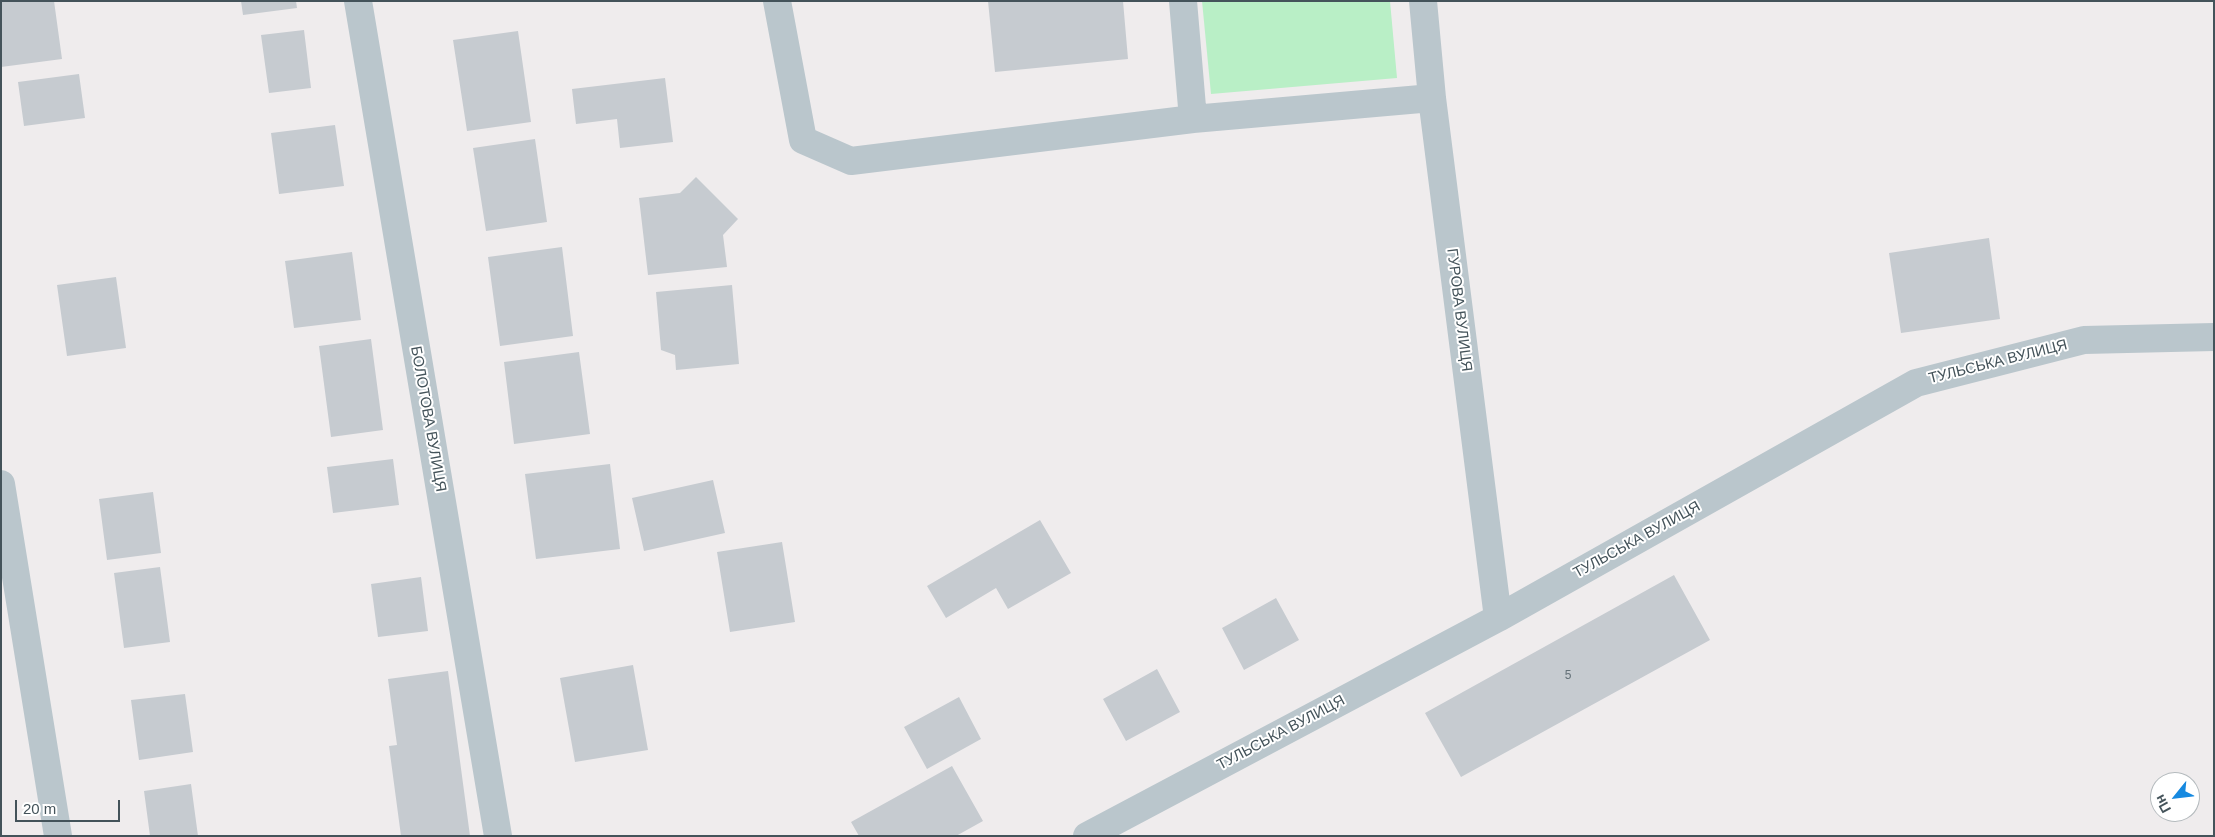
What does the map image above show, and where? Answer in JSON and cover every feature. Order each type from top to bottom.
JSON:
[{"type":"street","name":"БОЛОТОВА ВУЛИЦЯ","points":[[358,1],[498,836]]},
{"type":"street","points":[[777,1],[803,140],[850,161],[1193,119],[1432,98]]},
{"type":"street","points":[[1183,1],[1193,119]]},
{"type":"street","name":"ГУРОВА ВУЛИЦЯ","points":[[1423,1],[1432,98],[1498,618]]},
{"type":"street","name":"ТУЛЬСЬКА ВУЛИЦЯ","points":[[1087,836],[1498,618],[1916,383],[2084,340],[2214,337]]},
{"type":"street","points":[[1,484],[58,836]]},
{"type":"green space","points":[[1202,1],[1390,1],[1397,78],[1211,94]]},
{"type":"building","points":[[1,1],[54,1],[62,59],[1,67]]},
{"type":"building","points":[[241,1],[296,1],[297,8],[243,15]]},
{"type":"building","points":[[988,1],[1123,1],[1128,59],[995,72]]},
{"type":"building","points":[[304,30],[311,88],[269,93],[261,35]]},
{"type":"building","points":[[518,31],[531,122],[467,131],[453,40]]},
{"type":"building","points":[[79,74],[85,118],[24,126],[18,82]]},
{"type":"building","points":[[665,78],[673,142],[620,148],[617,119],[576,124],[572,89]]},
{"type":"building","points":[[335,125],[344,186],[279,194],[271,133]]},
{"type":"building","points":[[535,139],[547,222],[486,231],[473,148]]},
{"type":"building","points":[[696,177],[738,219],[723,235],[727,267],[648,275],[639,198],[680,193]]},
{"type":"building","points":[[1989,238],[2000,319],[1901,333],[1889,253]]},
{"type":"building","points":[[562,247],[573,336],[500,346],[488,257]]},
{"type":"building","points":[[352,252],[361,320],[294,328],[285,261]]},
{"type":"building","points":[[116,277],[126,348],[67,356],[57,285]]},
{"type":"building","points":[[732,285],[739,364],[676,370],[675,355],[661,350],[656,292]]},
{"type":"building","points":[[371,339],[383,430],[331,437],[319,346]]},
{"type":"building","points":[[579,352],[590,434],[514,444],[504,362]]},
{"type":"building","points":[[393,459],[399,505],[333,513],[327,467]]},
{"type":"building","points":[[610,464],[620,549],[536,559],[525,474]]},
{"type":"building","points":[[713,480],[725,533],[644,551],[632,498]]},
{"type":"building","points":[[153,492],[161,553],[107,560],[99,499]]},
{"type":"building","points":[[1040,520],[1071,573],[1008,609],[996,588],[946,618],[927,586]]},
{"type":"building","points":[[782,542],[795,622],[730,632],[717,552]]},
{"type":"building","points":[[160,567],[170,642],[124,648],[114,573]]},
{"type":"building","points":[[1674,575],[1710,640],[1461,777],[1425,713]]},
{"type":"building","points":[[421,577],[428,631],[378,637],[371,584]]},
{"type":"building","points":[[1276,598],[1299,640],[1244,670],[1222,628]]},
{"type":"building","points":[[633,665],[648,750],[575,762],[560,678]]},
{"type":"building","points":[[1157,669],[1180,712],[1126,741],[1103,699]]},
{"type":"building","points":[[448,671],[470,836],[401,836],[389,746],[397,745],[388,679]]},
{"type":"building","points":[[185,694],[193,752],[139,760],[131,700]]},
{"type":"building","points":[[959,697],[981,739],[927,769],[904,727]]},
{"type":"building","points":[[952,766],[983,821],[956,836],[859,836],[851,822]]},
{"type":"building","points":[[191,784],[198,836],[150,836],[144,791]]}]
